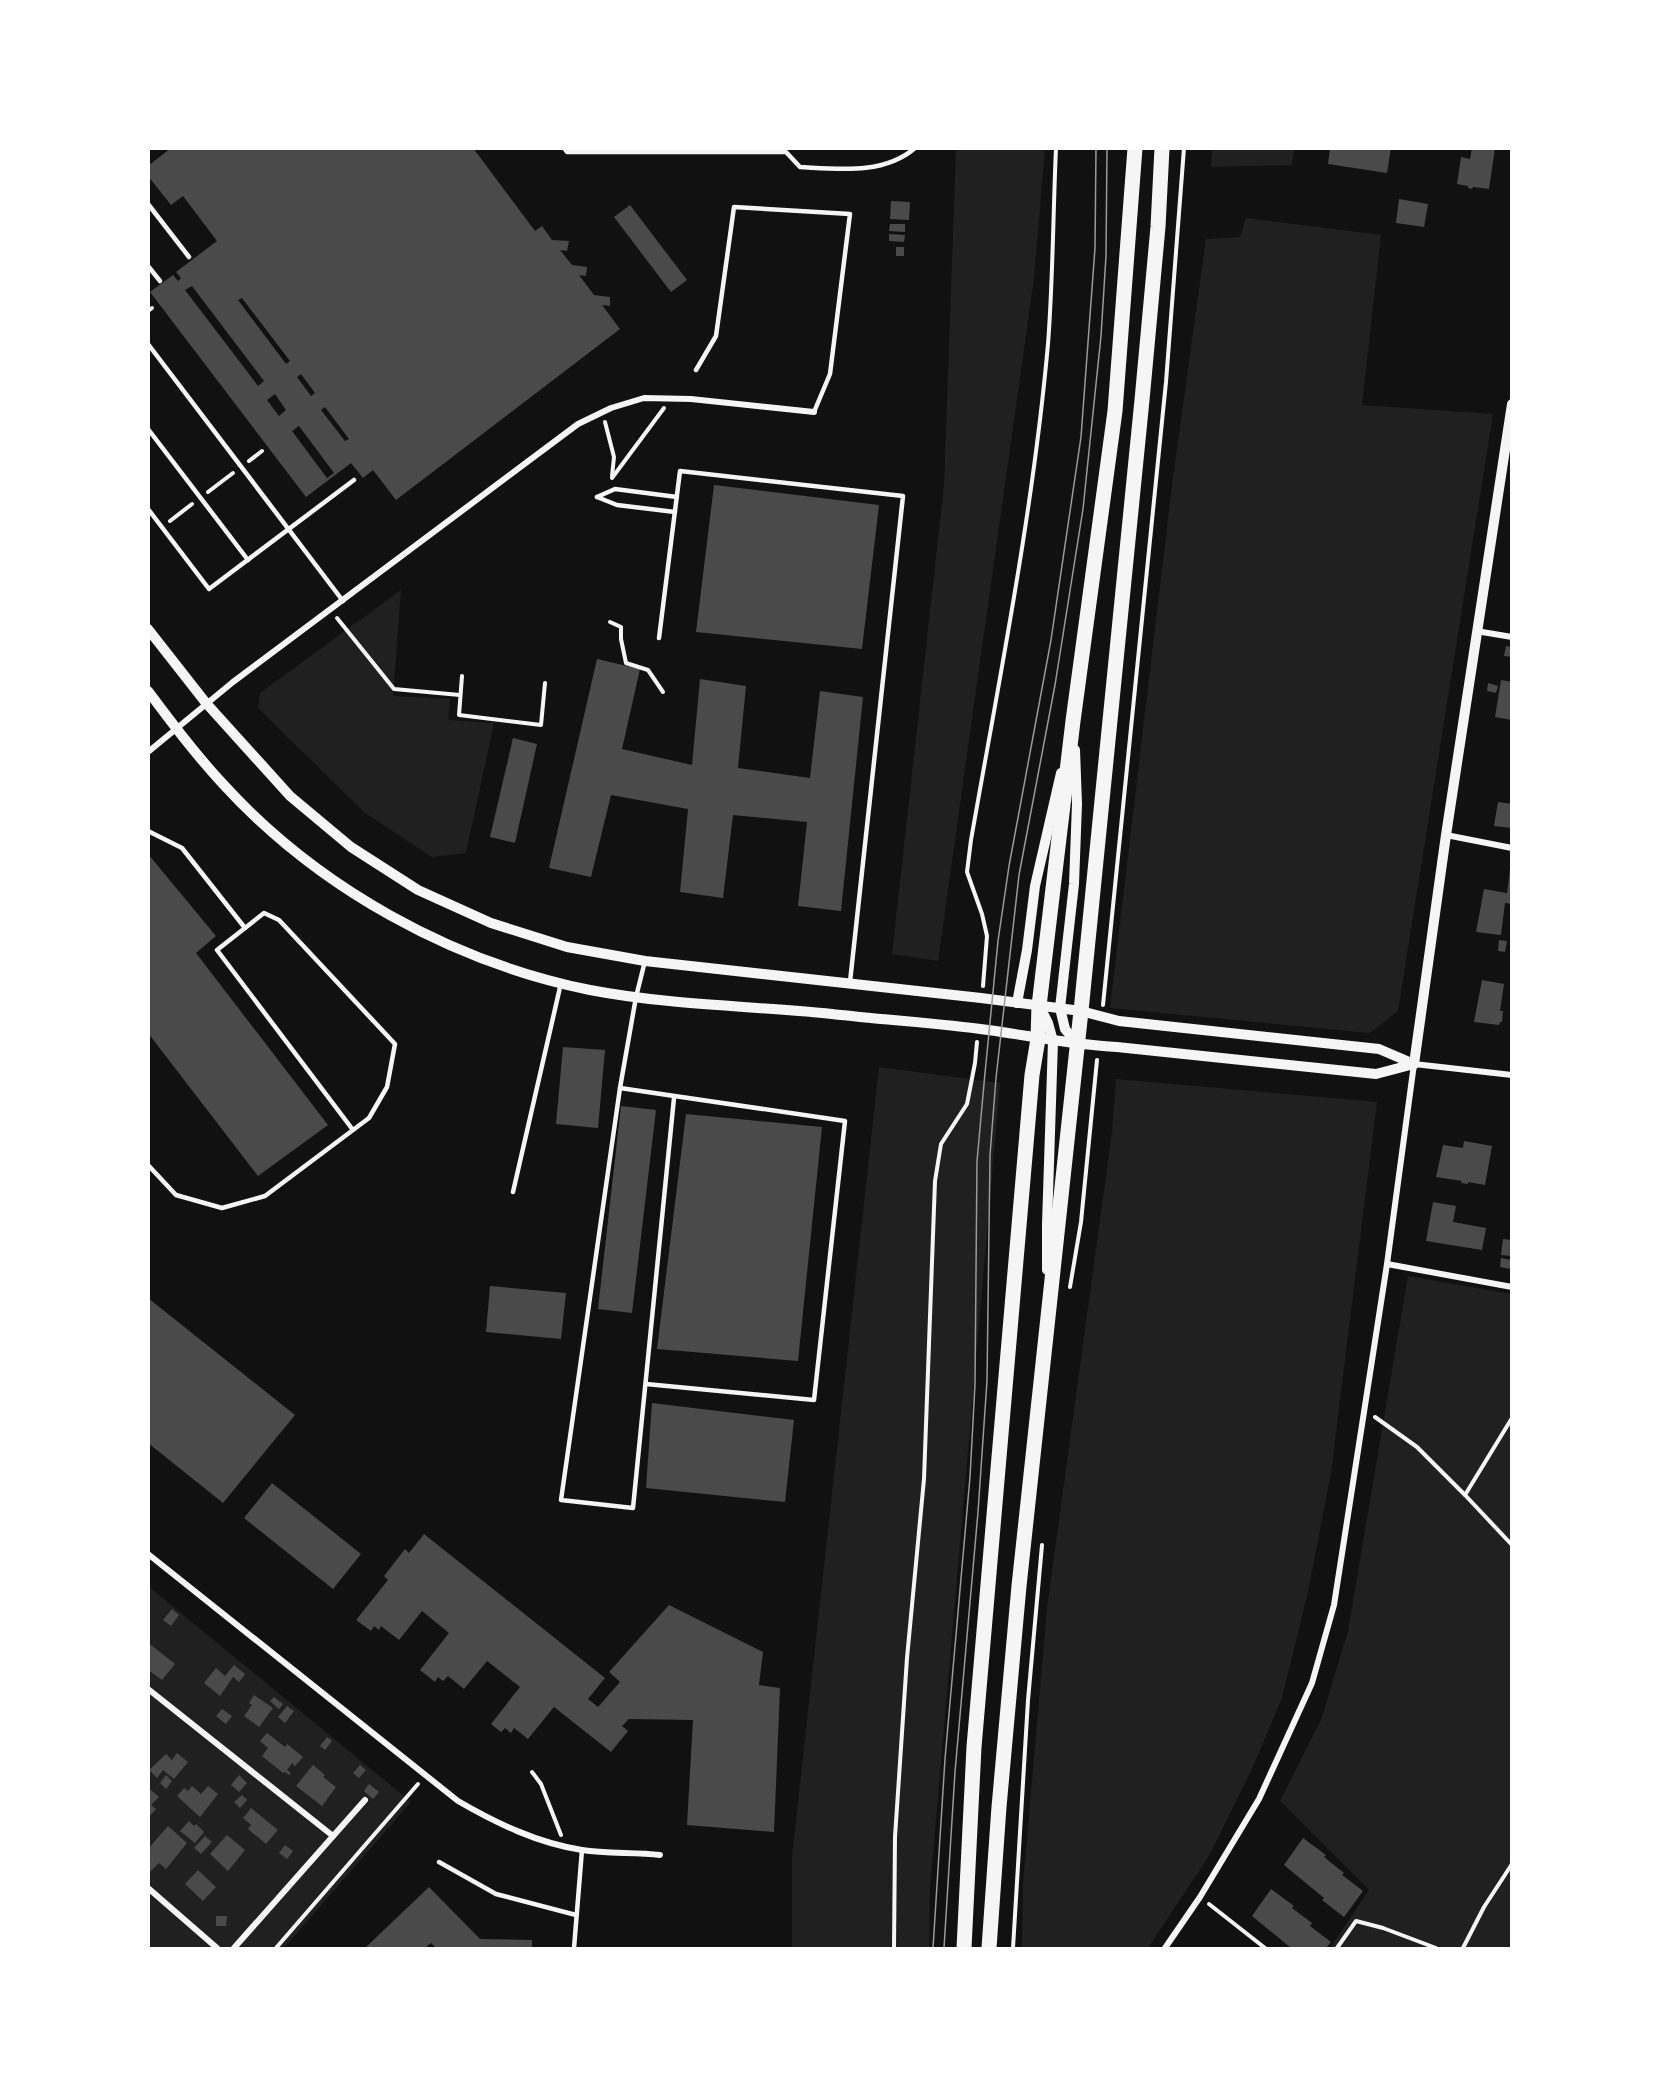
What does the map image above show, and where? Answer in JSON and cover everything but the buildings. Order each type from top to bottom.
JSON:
[{"type":"main road","points":[[964,1948],[974,1747],[1032,1075],[1046,1040],[1039,1006],[1073,721],[1115,411],[1135,148]]},
{"type":"main road","points":[[989,1948],[1019,1586],[1081,1011],[1142,400],[1158,227],[1162,148]]},
{"type":"street","points":[[148,752],[206,703],[578,424],[602,412],[644,398],[671,398],[814,412]]},
{"type":"street","points":[[1165,1948],[1200,1897],[1259,1799],[1312,1683],[1334,1605],[1387,1264],[1446,835],[1512,404]]},
{"type":"street","points":[[148,629],[206,703],[290,796],[351,847],[418,890],[491,923],[567,947],[645,961],[981,998],[1081,1011],[1119,1021],[1379,1049],[1414,1064],[1512,1075]]},
{"type":"street","points":[[1476,631],[1512,636]]},
{"type":"street","points":[[148,691],[224,784],[278,837],[339,884],[405,923],[474,956],[561,983],[636,997],[979,1029],[1077,1044],[1376,1074],[1414,1064]]},
{"type":"street","points":[[1017,1003],[1027,950],[1035,886],[1073,721]]},
{"type":"street","points":[[1073,721],[1077,804],[1074,884],[1060,1008],[1065,1029],[1077,1044]]},
{"type":"street","points":[[1446,835],[1512,848]]},
{"type":"street","points":[[1046,1040],[1048,1316]]},
{"type":"street","points":[[1387,1264],[1512,1287]]},
{"type":"street","points":[[148,1554],[458,1801],[491,1820],[532,1838],[582,1850],[660,1855]]},
{"type":"street","points":[[148,1689],[333,1836]]},
{"type":"street","points":[[234,1948],[365,1800]]},
{"type":"street","points":[[148,1888],[218,1948]]},
{"type":"lane","points":[[564,148],[567,152],[786,152],[800,166],[856,170],[904,158],[915,148]]},
{"type":"lane","points":[[148,204],[189,258]]},
{"type":"lane","points":[[696,370],[716,336],[734,207],[850,214],[830,374],[814,412]]},
{"type":"lane","points":[[148,266],[160,281]]},
{"type":"lane","points":[[148,344],[290,528],[343,601]]},
{"type":"lane","points":[[148,429],[248,560]]},
{"type":"lane","points":[[659,638],[680,471],[903,496],[850,984]]},
{"type":"lane","points":[[148,509],[209,589],[354,480]]},
{"type":"lane","points":[[675,512],[617,505],[597,497],[615,489],[677,497]]},
{"type":"lane","points":[[148,831],[182,848],[245,928]]},
{"type":"lane","points":[[148,1165],[176,1195],[222,1208],[265,1196],[353,1130],[369,1118],[387,1087],[395,1044],[279,920],[264,913],[217,950],[353,1130]]},
{"type":"lane","points":[[645,961],[636,997],[620,1088],[561,1500],[633,1508],[674,1098]]},
{"type":"lane","points":[[513,1192],[561,983]]},
{"type":"lane","points":[[620,1088],[674,1098],[845,1121],[814,1400],[646,1384]]},
{"type":"lane","points":[[574,1948],[582,1850]]},
{"type":"lane","points":[[439,1862],[496,1894],[576,1915]]},
{"type":"path","points":[[981,998],[987,936],[967,872],[1034,459],[1048,343],[1056,148]]},
{"type":"path","points":[[612,478],[671,398]]},
{"type":"path","points":[[602,412],[614,457],[608,492]]},
{"type":"path","points":[[162,527],[262,451]]},
{"type":"path","points":[[330,610],[394,689],[460,695]]},
{"type":"path","points":[[610,621],[621,627],[626,663],[648,670],[663,692]]},
{"type":"path","points":[[462,676],[459,715],[541,725],[545,683]]},
{"type":"path","points":[[894,1948],[896,1837],[907,1658],[924,1479],[935,1180],[941,1144],[967,1104],[979,1029]]},
{"type":"path","points":[[1365,1410],[1417,1447],[1512,1545]]},
{"type":"path","points":[[1465,1495],[1512,1418]]},
{"type":"path","points":[[532,1772],[541,1784],[561,1834],[560,1844]]},
{"type":"path","points":[[276,1948],[424,1776]]},
{"type":"path","points":[[1463,1948],[1484,1907],[1511,1867]]},
{"type":"path","points":[[1200,1897],[1265,1948]]},
{"type":"path","points":[[1337,1948],[1356,1921],[1383,1928],[1436,1948]]},
{"type":"shaded area","points":[[1212,148],[1294,149],[1292,165],[1211,167]]},
{"type":"shaded area","points":[[956,149],[1045,149],[1034,278],[938,961],[892,954],[944,485]]},
{"type":"shaded area","points":[[1246,218],[1381,235],[1362,405],[1493,414],[1398,1011],[1370,1033],[1110,1008],[1172,485],[1206,239],[1240,237]]},
{"type":"shaded area","points":[[401,590],[393,696],[450,699],[448,720],[494,723],[466,853],[432,857],[364,812],[258,708],[260,693]]},
{"type":"shaded area","points":[[879,1067],[1000,1083],[930,1889],[929,1948],[792,1948],[792,1857]]},
{"type":"shaded area","points":[[1116,1079],[1377,1102],[1331,1473],[1308,1592],[1282,1698],[1252,1769],[1209,1856],[1148,1948],[1022,1948],[1023,1884],[1047,1608],[1112,1132]]},
{"type":"shaded area","points":[[1408,1276],[1511,1294],[1511,1948],[1330,1948],[1369,1890],[1280,1801],[1321,1720],[1348,1631]]},
{"type":"shaded area","points":[[148,1586],[411,1802],[284,1948],[149,1948]]},
{"type":"tram line","points":[[933,1948],[945,1759],[970,1477],[975,1384],[977,1161],[998,941],[1009,866],[1051,640],[1081,437],[1095,248],[1096,148]]},
{"type":"tram line","points":[[944,1948],[955,1772],[987,1381],[990,1155],[996,1078],[1019,875],[1055,685],[1083,509],[1101,336],[1106,256],[1107,148]]}]
